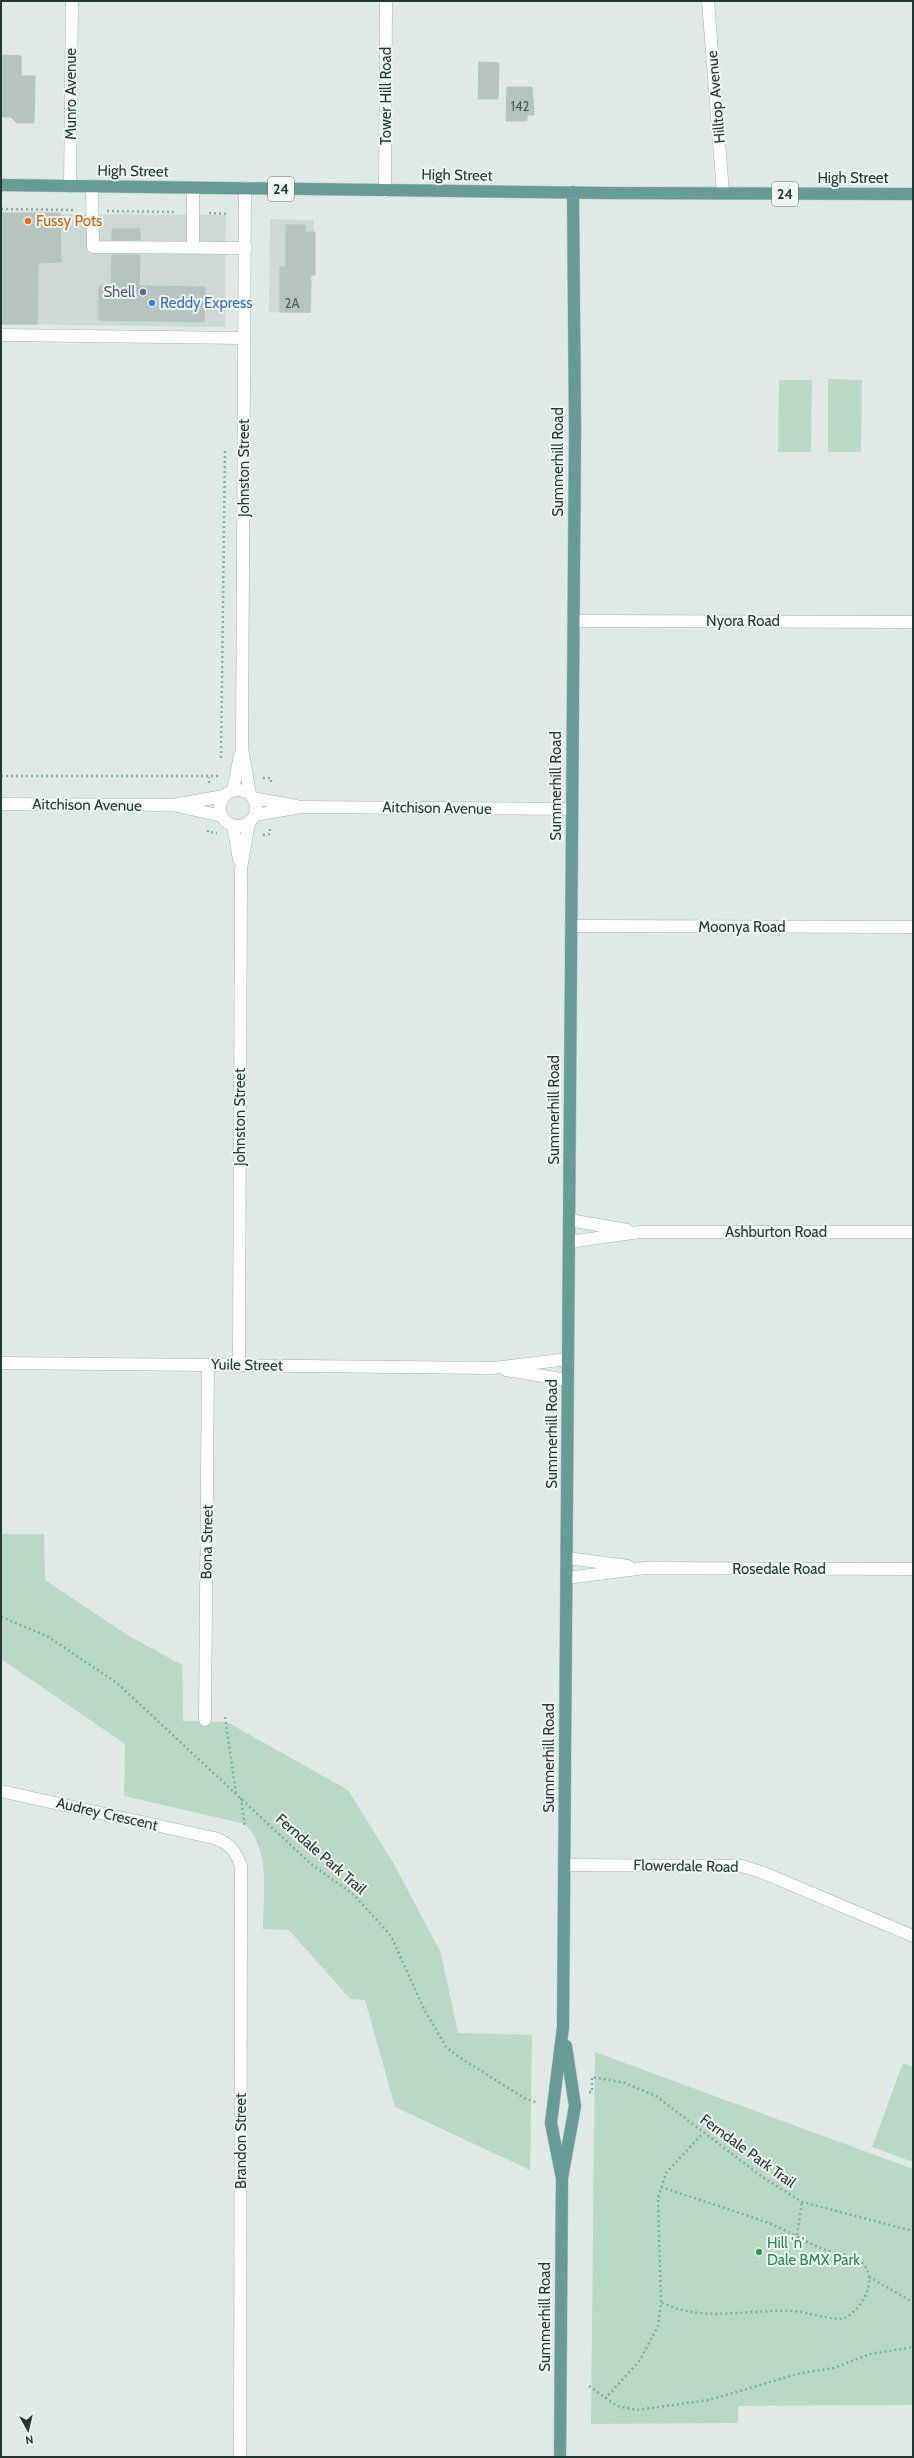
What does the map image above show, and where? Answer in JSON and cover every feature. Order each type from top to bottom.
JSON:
[{"type":"main road","name":"High Street","points":[[1,185],[385,191],[913,194]]},
{"type":"main road","name":"Summerhill Road","points":[[562,2178],[551,2123],[563,2027],[572,809],[574,192]]},
{"type":"main road","name":"Summerhill Road","points":[[560,2457],[562,2178],[575,2106],[563,2027]]},
{"type":"street","name":"Munro Avenue","points":[[70,186],[72,1]]},
{"type":"street","name":"Tower Hill Road","points":[[385,191],[386,1]]},
{"type":"street","name":"Hilltop Avenue","points":[[708,1],[723,194]]},
{"type":"street","points":[[92,186],[93,247],[246,248]]},
{"type":"street","points":[[193,188],[193,248]]},
{"type":"street","name":"Johnston Street","points":[[245,188],[246,248],[244,338],[242,748],[251,796]]},
{"type":"street","points":[[1,335],[244,338]]},
{"type":"street","name":"Nyora Road","points":[[573,621],[913,622]]},
{"type":"street","name":"Johnston Street","points":[[229,793],[242,748]]},
{"type":"street","points":[[245,791],[251,796],[256,809],[252,818],[241,825],[233,825],[222,816],[220,806],[229,793],[245,791]]},
{"type":"street","name":"Aitchison Avenue","points":[[173,805],[229,793]]},
{"type":"street","name":"Aitchison Avenue","points":[[251,796],[301,807],[572,809]]},
{"type":"street","name":"Aitchison Avenue","points":[[1,804],[173,805],[222,816]]},
{"type":"street","name":"Aitchison Avenue","points":[[252,818],[301,807]]},
{"type":"street","name":"Johnston Street","points":[[241,869],[252,818]]},
{"type":"street","name":"Johnston Street","points":[[233,825],[241,869],[239,1365]]},
{"type":"street","name":"Moonya Road","points":[[571,926],[913,927]]},
{"type":"street","name":"Ashburton Road","points":[[569,1220],[638,1232]]},
{"type":"street","name":"Ashburton Road","points":[[569,1242],[638,1232],[913,1232]]},
{"type":"street","name":"Yuile Street","points":[[1,1363],[493,1368],[568,1359]]},
{"type":"street","name":"Bona Street","points":[[205,1720],[208,1365]]},
{"type":"street","name":"Yuile Street","points":[[493,1368],[568,1380]]},
{"type":"street","name":"Rosedale Road","points":[[567,1558],[645,1568],[911,1572]]},
{"type":"street","name":"Rosedale Road","points":[[567,1578],[645,1568]]},
{"type":"street","name":"Audrey Crescent","points":[[1,1791],[214,1838]]},
{"type":"street","name":"Brandon Street","points":[[214,1838],[228,1844],[234,1850],[241,1866],[242,1875],[240,2457]]},
{"type":"street","name":"Flowerdale Road","points":[[564,1865],[742,1866],[771,1875],[913,1936]]},
{"type":"path","points":[[1,209],[228,213],[228,220]]},
{"type":"path","points":[[221,760],[226,442]]},
{"type":"path","points":[[1,776],[215,777],[221,776],[221,768]]},
{"type":"path","name":"Ferndale Park Trail","points":[[1,1616],[47,1636],[85,1659],[117,1683],[241,1797],[311,1864],[354,1895],[391,1936],[424,2008],[446,2047],[459,2057],[524,2098],[539,2104],[554,2100]]},
{"type":"path","points":[[225,1717],[236,1793]]},
{"type":"path","points":[[241,1797],[245,1828]]},
{"type":"path","name":"Ferndale Park Trail","points":[[592,2092],[592,2077],[643,2089],[656,2096],[761,2176],[802,2202],[913,2231]]},
{"type":"path","points":[[605,2399],[640,2360],[658,2326],[661,2302],[657,2210],[661,2187],[666,2173],[703,2133]]},
{"type":"path","points":[[661,2187],[768,2223],[797,2235],[825,2250],[858,2260],[864,2266],[869,2277],[913,2302]]},
{"type":"path","points":[[797,2235],[802,2202]]},
{"type":"path","points":[[661,2302],[675,2309],[692,2313],[786,2311],[843,2318],[850,2316],[862,2304],[869,2277]]},
{"type":"path","points":[[589,2386],[605,2399],[630,2410],[705,2400],[800,2373],[834,2368],[870,2354],[913,2346]]},
{"type":"shaded area","name":"Shell","points":[[38,214],[226,215],[225,327],[1,324]]},
{"type":"shaded area","points":[[270,219],[314,220],[311,313],[269,312]]},
{"type":"green space","points":[[828,379],[862,380],[861,452],[828,452]]},
{"type":"green space","points":[[779,380],[812,380],[811,452],[778,452]]},
{"type":"green space","points":[[1,1534],[44,1534],[45,1580],[129,1636],[182,1665],[183,1721],[227,1722],[348,1790],[394,1864],[441,1953],[458,2033],[532,2035],[530,2170],[395,2107],[365,2000],[350,1999],[289,1930],[263,1929],[264,1874],[262,1860],[259,1847],[245,1824],[124,1796],[125,1744],[1,1659]]},
{"type":"green space","points":[[595,2052],[913,2169],[913,2405],[738,2406],[738,2423],[591,2424]]},
{"type":"green space","points":[[903,2063],[913,2067],[913,2162],[872,2147]]},
{"type":"building","points":[[1,55],[21,56],[21,76],[35,76],[34,123],[17,123],[11,117],[1,117]]},
{"type":"building","points":[[479,62],[499,63],[498,99],[478,99]]},
{"type":"building","points":[[507,87],[532,87],[534,115],[527,115],[527,121],[506,121]]},
{"type":"building","points":[[1,213],[60,213],[61,262],[38,263],[37,324],[1,324]]},
{"type":"building","points":[[286,225],[305,225],[305,232],[315,232],[315,275],[310,275],[310,312],[280,312],[280,267],[286,267]]},
{"type":"building","points":[[112,229],[140,229],[140,240],[112,240]]},
{"type":"building","name":"Reddy Express","points":[[112,255],[140,255],[139,286],[205,287],[204,322],[99,320],[99,286],[111,286]]},
{"type":"place","name":"Fussy Pots","points":[[28,221]]},
{"type":"place","name":"Shell","points":[[143,292]]},
{"type":"place","name":"Reddy Express","points":[[152,303]]},
{"type":"place","name":"Hill 'n' Dale BMX Park","points":[[759,2252]]}]
